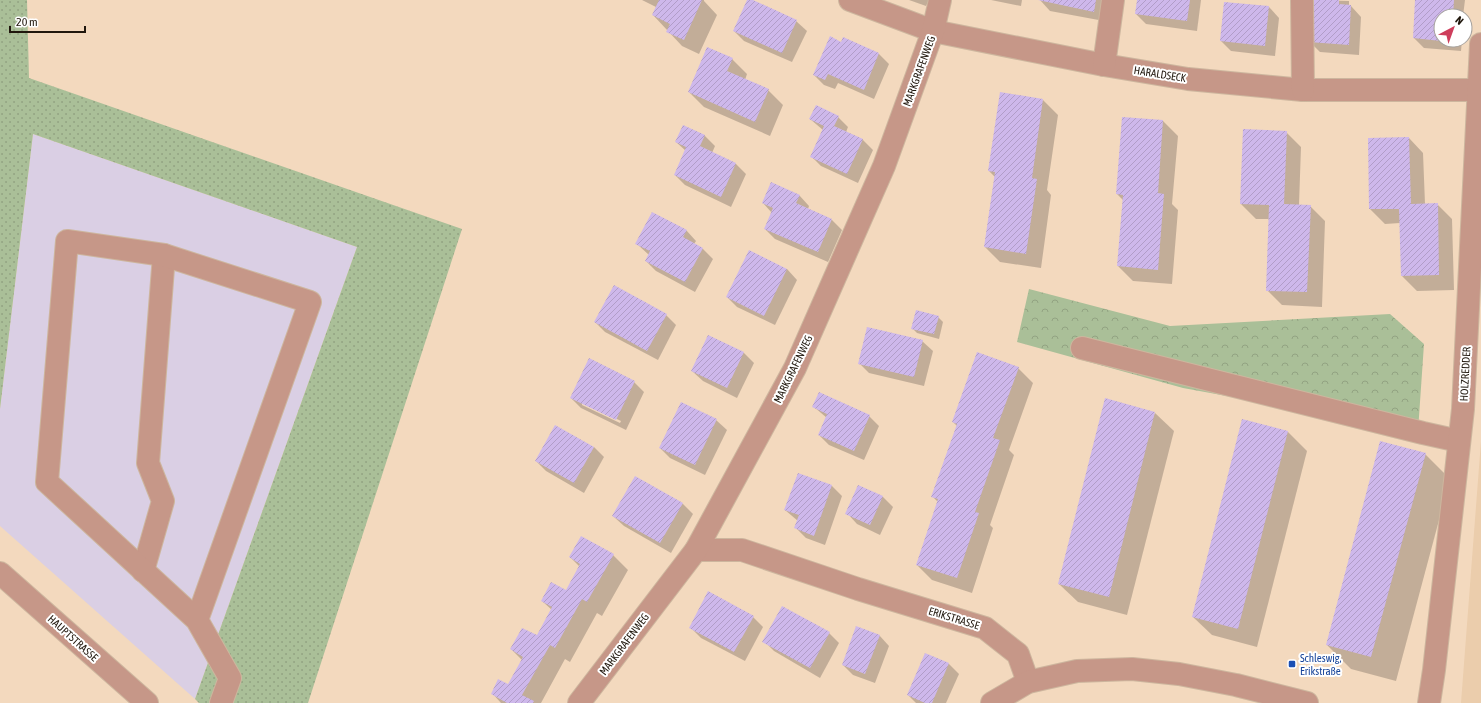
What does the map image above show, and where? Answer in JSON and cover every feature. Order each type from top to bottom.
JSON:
[{"type":"street","name":"HARALDSECK","points":[[850,0],[933,31],[1104,65],[1188,79],[1303,90],[1478,90]]},
{"type":"street","name":"MARKGRAFENWEG","points":[[579,703],[696,550],[795,368],[884,166],[933,31],[940,0]]},
{"type":"street","points":[[1104,65],[1113,0]]},
{"type":"street","points":[[1302,0],[1303,90]]},
{"type":"street","name":"HOLZREDDER","points":[[1429,703],[1434,670],[1459,441],[1466,348],[1481,44]]},
{"type":"street","points":[[198,620],[310,302],[164,255],[67,241],[47,482],[198,620],[230,678],[221,703]]},
{"type":"street","points":[[143,571],[163,501],[148,463],[164,255]]},
{"type":"street","points":[[1082,348],[1415,432],[1459,441]]},
{"type":"street","name":"ERIKSTRASSE","points":[[696,550],[742,550],[858,589],[985,628],[1018,654],[1028,682]]},
{"type":"street","name":"HAUPTSTRASSE","points":[[0,573],[147,703]]},
{"type":"street","points":[[992,703],[1028,682],[1077,671],[1132,668],[1179,674],[1236,685],[1307,703]]},
{"type":"shaded area","points":[[33,134],[357,247],[195,699],[0,526],[0,409]]},
{"type":"shaded area","points":[[1481,441],[1481,703],[1461,703]]},
{"type":"green space","points":[[0,0],[27,0],[29,78],[462,229],[308,703],[199,703],[195,699],[357,247],[33,134],[0,409]]},
{"type":"green space","points":[[1029,289],[1170,326],[1390,314],[1424,344],[1418,431],[1183,388],[1017,342]]},
{"type":"building","points":[[659,0],[702,0],[684,40],[666,32],[670,24],[652,15]]},
{"type":"building","points":[[747,0],[753,0],[797,20],[782,53],[733,31]]},
{"type":"building","points":[[1038,0],[1096,0],[1094,12]]},
{"type":"building","points":[[1137,0],[1190,0],[1187,21],[1135,14]]},
{"type":"building","points":[[1311,0],[1339,0],[1339,4],[1351,5],[1349,45],[1309,42]]},
{"type":"building","points":[[1415,0],[1454,0],[1454,8],[1433,8],[1433,40],[1413,38]]},
{"type":"building","points":[[1224,2],[1269,6],[1265,46],[1220,41]]},
{"type":"building","points":[[830,36],[841,42],[843,37],[879,53],[864,90],[828,74],[825,80],[813,75]]},
{"type":"building","points":[[707,47],[733,58],[727,71],[769,89],[755,122],[688,92]]},
{"type":"building","points":[[1000,92],[1043,99],[1032,178],[1037,179],[1026,254],[984,247],[995,172],[988,171]]},
{"type":"building","points":[[816,105],[839,116],[834,126],[863,139],[847,174],[810,157],[824,126],[809,119]]},
{"type":"building","points":[[1122,117],[1163,120],[1158,193],[1164,194],[1158,270],[1117,266],[1123,195],[1116,194]]},
{"type":"building","points":[[683,125],[705,135],[700,146],[736,163],[721,197],[674,175],[686,147],[675,142]]},
{"type":"building","points":[[1243,129],[1287,131],[1284,204],[1311,205],[1307,292],[1266,291],[1269,205],[1240,204]]},
{"type":"building","points":[[1409,137],[1411,204],[1438,203],[1439,275],[1401,276],[1399,209],[1369,209],[1368,138]]},
{"type":"building","points":[[771,182],[800,195],[796,203],[832,219],[818,252],[764,229],[773,208],[762,203]]},
{"type":"building","points":[[652,212],[687,230],[683,237],[703,248],[685,282],[645,261],[650,251],[635,244]]},
{"type":"building","points":[[749,250],[787,269],[764,316],[726,297]]},
{"type":"building","points":[[614,285],[667,314],[647,351],[594,322]]},
{"type":"building","points":[[916,310],[939,316],[934,334],[911,329]]},
{"type":"building","points":[[867,327],[923,340],[914,377],[858,364]]},
{"type":"building","points":[[708,335],[744,352],[727,388],[691,371]]},
{"type":"building","points":[[977,352],[1019,367],[993,438],[1000,440],[975,512],[979,513],[957,578],[916,565],[938,499],[931,497],[957,424],[952,422]]},
{"type":"building","points":[[589,358],[635,381],[616,420],[570,398]]},
{"type":"building","points":[[819,392],[870,415],[854,451],[818,435],[827,414],[812,407]]},
{"type":"building","points":[[1105,398],[1155,412],[1109,597],[1058,584]]},
{"type":"building","points":[[681,402],[717,419],[695,465],[659,448]]},
{"type":"building","points":[[1242,419],[1288,431],[1238,629],[1192,617]]},
{"type":"building","points":[[555,425],[594,447],[574,483],[535,461]]},
{"type":"building","points":[[1380,441],[1426,453],[1371,657],[1326,645]]},
{"type":"building","points":[[798,473],[832,485],[814,536],[794,528],[799,515],[784,510]]},
{"type":"building","points":[[635,476],[683,503],[660,543],[612,516]]},
{"type":"building","points":[[858,485],[883,496],[870,525],[845,514]]},
{"type":"building","points":[[581,536],[614,554],[587,602],[582,599],[555,648],[550,645],[522,695],[534,701],[533,703],[507,703],[491,694],[498,679],[508,684],[523,657],[510,649],[522,628],[537,635],[552,607],[541,601],[551,582],[566,590],[580,564],[569,557]]},
{"type":"building","points":[[708,591],[754,616],[734,652],[689,628]]},
{"type":"building","points":[[782,606],[830,632],[810,668],[762,642]]},
{"type":"building","points":[[856,626],[880,635],[865,674],[842,665]]},
{"type":"building","points":[[925,653],[949,663],[932,703],[925,703],[907,695]]},
{"type":"place","name":"Schleswig, Erikstraße","points":[[1292,664]]}]
